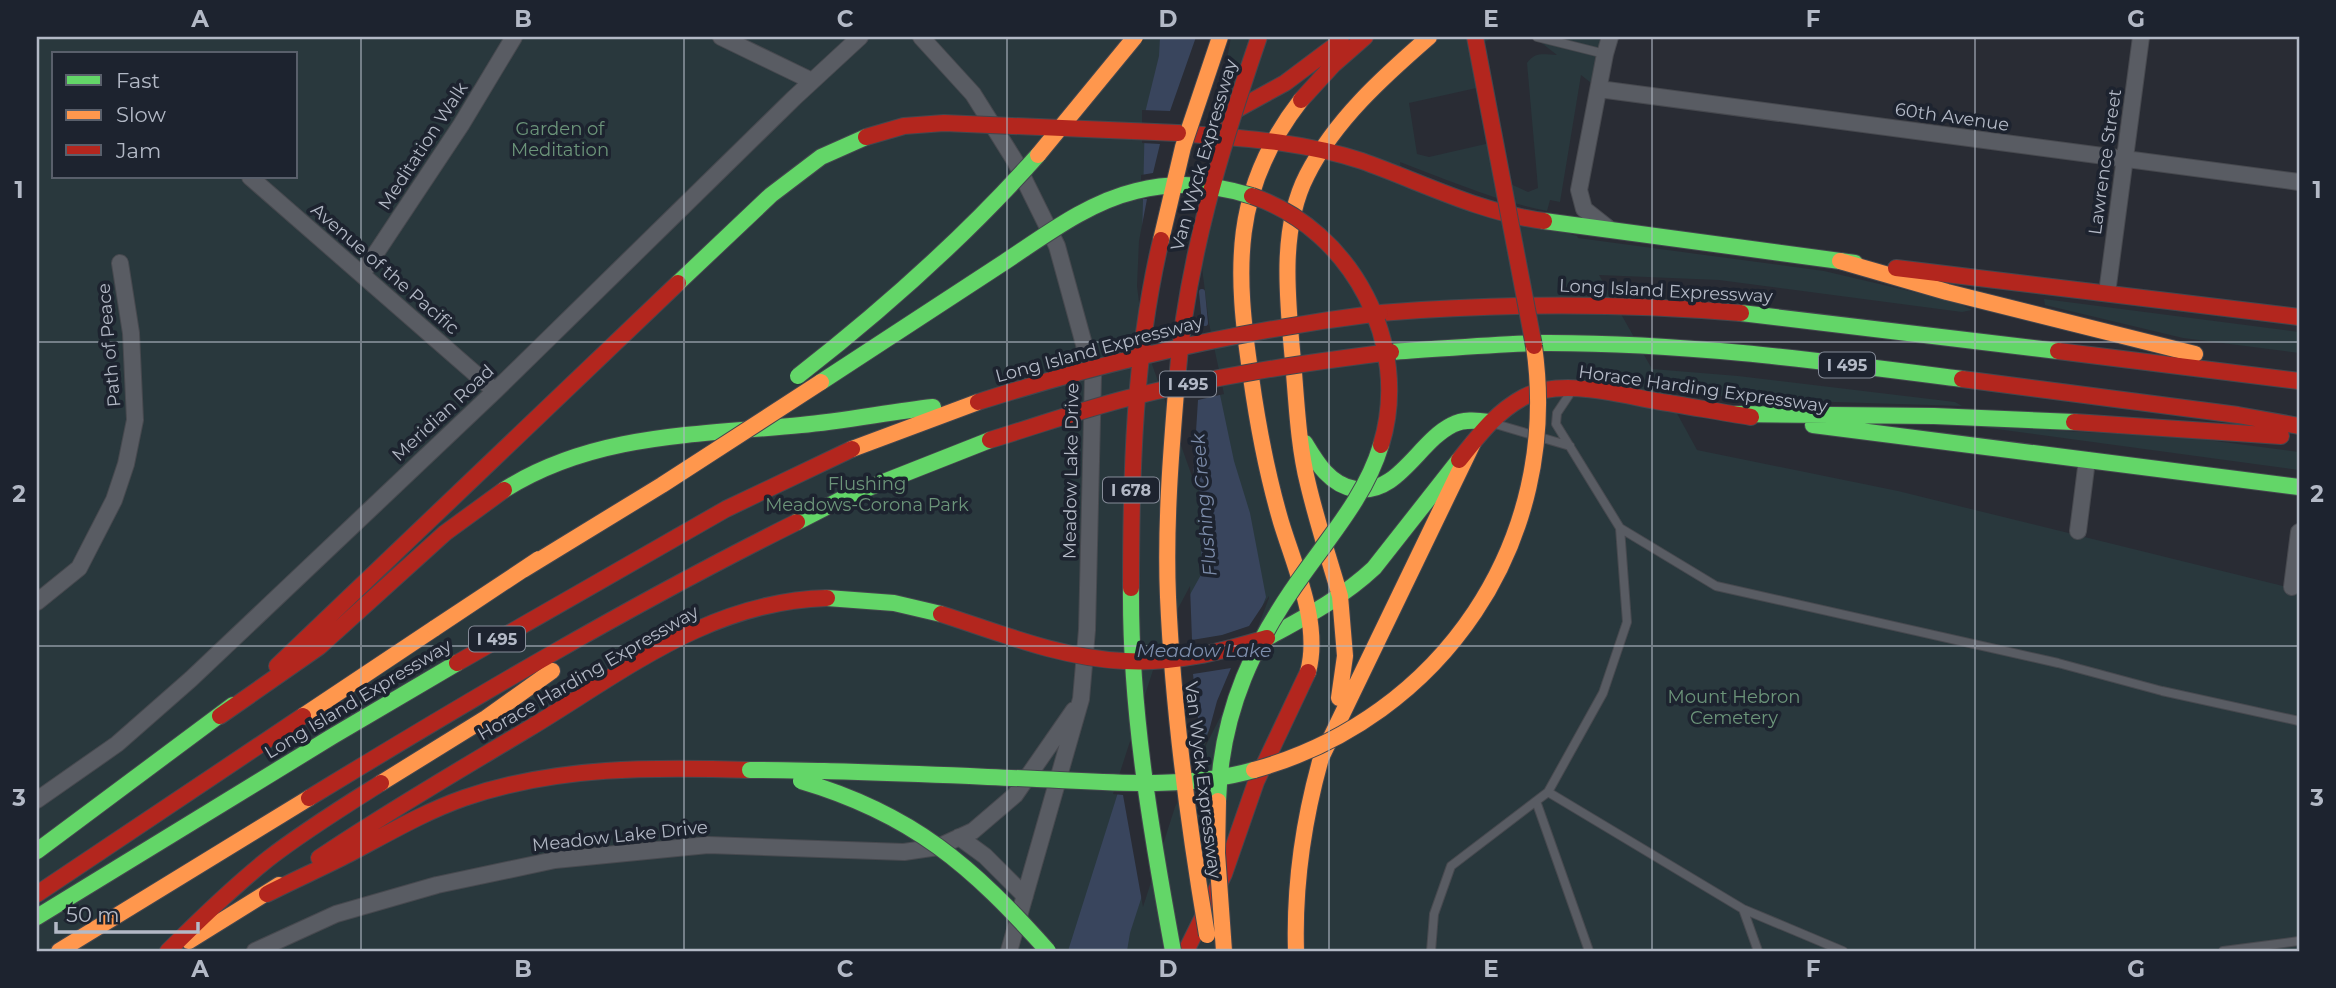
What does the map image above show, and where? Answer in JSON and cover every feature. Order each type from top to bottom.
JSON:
[{"type":"main road","points":[[37,894],[523,570],[785,386],[879,312],[964,234],[1059,132],[1135,37]]},
{"type":"main road","name":"Van Wyck Expressway","points":[[1173,951],[1149,824],[1135,699],[1130,566],[1133,460],[1141,360],[1160,242],[1186,140],[1220,37]]},
{"type":"main road","name":"Van Wyck Expressway","points":[[1210,951],[1187,830],[1171,696],[1167,605],[1169,462],[1179,353],[1199,239],[1231,118],[1259,37]]},
{"type":"main road","points":[[1216,127],[1269,93],[1346,37]]},
{"type":"main road","points":[[1186,951],[1224,874],[1256,782],[1308,674],[1312,660],[1313,647],[1308,616],[1262,450],[1240,283],[1245,217],[1259,168],[1274,140],[1302,99],[1336,62],[1364,37]]},
{"type":"main road","points":[[1296,951],[1295,899],[1302,834],[1314,782],[1336,714],[1345,656],[1340,596],[1307,482],[1299,432],[1287,301],[1287,258],[1296,204],[1306,176],[1321,149],[1368,91],[1429,37]]},
{"type":"main road","points":[[267,894],[410,821],[466,798],[539,779],[615,769],[681,767],[1146,784],[1220,778],[1284,762],[1338,740],[1387,707],[1427,673],[1462,634],[1493,588],[1505,563],[1530,491],[1538,442],[1539,392],[1534,344],[1475,37]]},
{"type":"main road","points":[[220,716],[320,625],[771,195],[821,157],[866,136],[904,126],[944,123],[1178,133],[1216,127],[1321,149],[1498,211],[1566,226],[2299,317]]},
{"type":"main road","points":[[523,570],[662,485],[1097,203],[1155,186],[1192,184],[1233,190],[1289,213],[1323,238],[1338,253],[1370,301],[1387,358],[1388,414],[1380,450],[1366,485],[1267,628],[1246,669],[1230,717],[1220,763],[1215,807],[1216,860],[1224,951]]},
{"type":"main road","points":[[1840,261],[1947,292],[2157,343],[2294,380]]},
{"type":"main road","name":"Long Island Expressway","points":[[37,916],[344,729],[726,509],[855,448],[978,402],[1056,377],[1192,342],[1286,325],[1454,307],[1555,304],[1693,308],[1771,315],[2294,380]]},
{"type":"main road","name":"I 495","points":[[59,951],[427,726],[743,548],[848,496],[990,440],[1169,388],[1297,364],[1391,352],[1539,343],[1693,348],[1796,358],[2238,415],[2299,426]]},
{"type":"main road","name":"Horace Harding Expressway","points":[[170,951],[267,894],[342,842],[660,649],[727,615],[776,603],[829,597],[885,600],[941,614],[1055,650],[1104,660],[1127,661],[1182,659],[1211,654],[1267,638],[1308,616],[1358,583],[1374,568],[1489,422],[1513,403],[1543,390],[1574,388],[1735,414],[2299,487]]},
{"type":"main road","points":[[37,851],[330,638],[433,544],[476,509],[519,480],[589,450],[637,440],[828,422],[887,412],[978,402]]},
{"type":"main road","points":[[1735,414],[1879,415],[2050,421],[2141,426],[2234,436],[2299,437]]},
{"type":"main road","points":[[1299,432],[1323,471],[1335,482],[1361,491],[1383,485],[1444,429],[1467,420],[1489,422]]},
{"type":"main road","points":[[1331,734],[1473,443]]},
{"type":"main road","points":[[170,951],[225,895],[283,848],[432,750],[508,705],[633,609]]},
{"type":"main road","points":[[750,770],[841,792],[911,825],[950,853],[988,887],[1048,951]]},
{"type":"street","name":"Meditation Walk","points":[[362,274],[461,125],[514,37]]},
{"type":"street","points":[[721,37],[812,81]]},
{"type":"street","name":"Meridian Road","points":[[37,800],[90,764],[148,717],[495,391],[860,37]]},
{"type":"street","name":"Meadow Lake Drive","points":[[921,37],[973,94],[1015,160],[1057,246],[1093,377],[1087,630],[1081,699],[1009,951]]},
{"type":"street","points":[[1604,37],[1605,54]]},
{"type":"street","points":[[1610,37],[1579,190],[1584,209],[1613,232]]},
{"type":"street","name":"Lawrence Street","points":[[2107,293],[2141,37]]},
{"type":"street","name":"60th Avenue","points":[[1599,89],[2299,182]]},
{"type":"street","name":"Avenue of the Pacific","points":[[251,178],[495,391]]},
{"type":"street","name":"Path of Peace","points":[[37,602],[79,568],[114,500],[127,464],[135,421],[131,333],[120,263]]},
{"type":"street","points":[[2078,531],[2087,460]]},
{"type":"street","points":[[2292,587],[2299,532]]},
{"type":"street","name":"Meadow Lake Drive","points":[[255,951],[337,914],[437,885],[555,859],[708,845],[904,852],[938,847],[973,831],[1015,795],[1081,699]]},
{"type":"street","points":[[959,837],[985,856],[1025,897]]},
{"type":"lane","points":[[1537,37],[1605,54]]},
{"type":"lane","points":[[1431,951],[1434,914],[1451,866],[1548,792],[1603,693],[1627,622],[1620,528],[1556,424],[1557,413],[1574,388]]},
{"type":"lane","points":[[1489,422],[1570,446]]},
{"type":"lane","points":[[1620,528],[1716,586],[2058,663],[2162,691],[2299,721]]},
{"type":"lane","points":[[1548,792],[1744,909],[1843,951]]},
{"type":"lane","points":[[1536,801],[1589,951]]},
{"type":"lane","points":[[1744,909],[1758,951]]},
{"type":"lane","points":[[2223,951],[2299,941]]},
{"type":"green space","name":"Flushing Meadows-Corona Park","points":[[37,37],[1492,37],[1472,52],[1481,87],[1409,103],[1417,154],[1429,157],[1490,143],[1497,178],[1528,192],[1538,188],[1527,63],[1537,55],[1557,55],[1534,37],[1611,37],[1599,89],[1581,75],[1560,202],[1550,200],[1547,211],[1528,207],[1472,190],[1400,162],[1403,186],[1578,238],[1824,271],[1956,302],[1972,310],[1962,312],[1719,280],[1599,275],[1652,369],[1738,376],[1955,402],[1962,406],[1741,399],[1662,386],[1697,450],[1898,491],[2299,590],[2299,951],[37,951]]},
{"type":"green space","points":[[2044,299],[2299,332],[2299,353],[2183,338],[2045,305]]},
{"type":"green space","points":[[1974,426],[2192,438],[2299,452],[2299,470]]},
{"type":"water","name":"Meadow Lake","points":[[1160,37],[1227,37],[1194,228],[1205,324],[1234,461],[1250,513],[1266,597],[1229,691],[1171,806],[1130,933],[1127,951],[1068,951],[1168,634],[1202,573],[1199,486],[1147,341],[1141,286],[1145,113],[1159,56]]},
{"type":"pier","points":[[1196,37],[1231,37],[1197,228],[1209,323],[1224,394],[1198,400],[1193,479],[1144,342],[1137,286],[1139,241],[1147,199],[1141,199],[1141,175],[1153,173],[1160,144],[1142,143],[1142,110],[1170,111]]},
{"type":"pier","points":[[1190,586],[1192,640],[1222,635],[1249,626],[1269,598],[1233,692],[1204,749],[1217,701],[1231,668],[1193,674],[1202,754],[1175,807],[1143,907],[1123,795],[1113,794],[1165,633]]},
{"type":"waterway","name":"Flushing Creek","points":[[1202,292],[1205,323]]},
{"type":"traffic: fast","points":[[678,283],[771,195],[821,157],[866,137]]},
{"type":"traffic: fast","points":[[798,376],[862,325],[923,271],[982,215],[1038,155]]},
{"type":"traffic: fast","points":[[821,382],[1049,232],[1082,212],[1118,196],[1151,188],[1180,185],[1223,189],[1252,196]]},
{"type":"traffic: fast","points":[[1544,221],[1855,263]]},
{"type":"traffic: fast","points":[[1741,313],[2058,351]]},
{"type":"traffic: fast","points":[[1391,352],[1539,343],[1645,346],[1751,354],[1962,379]]},
{"type":"traffic: fast","points":[[504,490],[538,471],[611,447],[686,435],[818,423],[933,407]]},
{"type":"traffic: fast","points":[[1735,414],[1934,416],[2074,422]]},
{"type":"traffic: fast","points":[[1305,443],[1320,465],[1338,483],[1355,489],[1370,489],[1396,476],[1429,443],[1452,425],[1470,420],[1489,422]]},
{"type":"traffic: fast","points":[[1813,425],[2299,487]]},
{"type":"traffic: fast","points":[[797,522],[848,496],[990,440]]},
{"type":"traffic: fast","points":[[1218,801],[1226,736],[1244,678],[1256,650],[1288,596],[1359,495],[1381,445]]},
{"type":"traffic: fast","points":[[1267,638],[1336,598],[1374,568],[1459,460]]},
{"type":"traffic: fast","points":[[1131,588],[1134,679],[1143,770],[1173,951]]},
{"type":"traffic: fast","points":[[827,598],[894,603],[941,614]]},
{"type":"traffic: fast","points":[[37,917],[457,663]]},
{"type":"traffic: fast","points":[[37,851],[233,705]]},
{"type":"traffic: fast","points":[[750,770],[1146,783],[1200,780],[1254,770]]},
{"type":"traffic: fast","points":[[801,781],[841,794],[876,810],[938,846],[993,893],[1048,951]]},
{"type":"traffic: slow","points":[[1038,155],[1135,37]]},
{"type":"traffic: slow","points":[[1161,240],[1183,147],[1220,37]]},
{"type":"traffic: slow","points":[[1340,596],[1312,498],[1300,443],[1288,298],[1288,247],[1298,198],[1318,155],[1361,100],[1429,37]]},
{"type":"traffic: slow","points":[[1301,100],[1278,133],[1261,166],[1250,199],[1241,266],[1246,338],[1260,432],[1276,504],[1309,616],[1311,654],[1308,672]]},
{"type":"traffic: slow","points":[[1840,261],[1947,292],[2195,354]]},
{"type":"traffic: slow","points":[[1254,770],[1321,745],[1381,709],[1433,664],[1475,612],[1507,552],[1528,487],[1538,418],[1534,346]]},
{"type":"traffic: slow","points":[[1177,380],[1168,516],[1168,597],[1182,767],[1207,935]]},
{"type":"traffic: slow","points":[[523,570],[662,485],[821,382]]},
{"type":"traffic: slow","points":[[852,449],[978,402]]},
{"type":"traffic: slow","points":[[1296,951],[1301,854],[1321,758],[1473,443]]},
{"type":"traffic: slow","points":[[435,628],[539,559]]},
{"type":"traffic: slow","points":[[1339,698],[1345,656],[1340,596]]},
{"type":"traffic: slow","points":[[303,716],[435,628]]},
{"type":"traffic: slow","points":[[381,783],[486,718],[552,671]]},
{"type":"traffic: slow","points":[[59,951],[309,798]]},
{"type":"traffic: slow","points":[[1218,801],[1217,853],[1224,951]]},
{"type":"traffic: slow","points":[[189,941],[279,885]]},
{"type":"traffic: jam","points":[[1177,380],[1188,292],[1207,206],[1259,37]]},
{"type":"traffic: jam","points":[[1301,100],[1333,65],[1365,37]]},
{"type":"traffic: jam","points":[[1475,37],[1534,346]]},
{"type":"traffic: jam","points":[[1223,117],[1285,83],[1341,41]]},
{"type":"traffic: jam","points":[[866,137],[904,126],[944,123],[1178,133]]},
{"type":"traffic: jam","points":[[1178,133],[1271,141],[1339,154],[1474,204],[1544,221]]},
{"type":"traffic: jam","points":[[1252,196],[1288,212],[1319,235],[1345,263],[1366,295],[1380,331],[1388,368],[1388,407],[1381,445]]},
{"type":"traffic: jam","points":[[1131,588],[1136,413],[1145,326],[1161,240]]},
{"type":"traffic: jam","points":[[1896,268],[2299,317]]},
{"type":"traffic: jam","points":[[277,666],[678,283]]},
{"type":"traffic: jam","points":[[1380,313],[1471,307],[1561,306],[1651,307],[1741,313]]},
{"type":"traffic: jam","points":[[978,402],[1177,348],[1278,328],[1380,313]]},
{"type":"traffic: jam","points":[[2058,351],[2299,381]]},
{"type":"traffic: jam","points":[[990,440],[1160,390],[1259,371],[1391,352]]},
{"type":"traffic: jam","points":[[1962,379],[2238,415],[2299,426]]},
{"type":"traffic: jam","points":[[1459,460],[1505,410],[1538,391],[1589,389],[1751,417]]},
{"type":"traffic: jam","points":[[2074,422],[2281,436]]},
{"type":"traffic: jam","points":[[457,663],[726,509],[852,449]]},
{"type":"traffic: jam","points":[[220,716],[319,647],[445,533],[504,490]]},
{"type":"traffic: jam","points":[[309,798],[550,655],[673,586],[797,522]]},
{"type":"traffic: jam","points":[[319,858],[670,643],[706,625],[744,612],[784,602],[827,598]]},
{"type":"traffic: jam","points":[[941,614],[1054,650],[1124,661],[1160,661],[1196,656],[1267,638]]},
{"type":"traffic: jam","points":[[1186,951],[1224,874],[1256,782],[1308,672]]},
{"type":"traffic: jam","points":[[37,894],[303,716]]},
{"type":"traffic: jam","points":[[267,894],[434,810],[499,787],[570,774],[606,771],[750,770]]},
{"type":"traffic: jam","points":[[168,951],[217,903],[268,859],[381,783]]},
{"type":"park label","name":"Garden of Meditation","points":[[560,139]]},
{"type":"park label","name":"Mount Hebron Cemetery","points":[[1734,707]]}]
